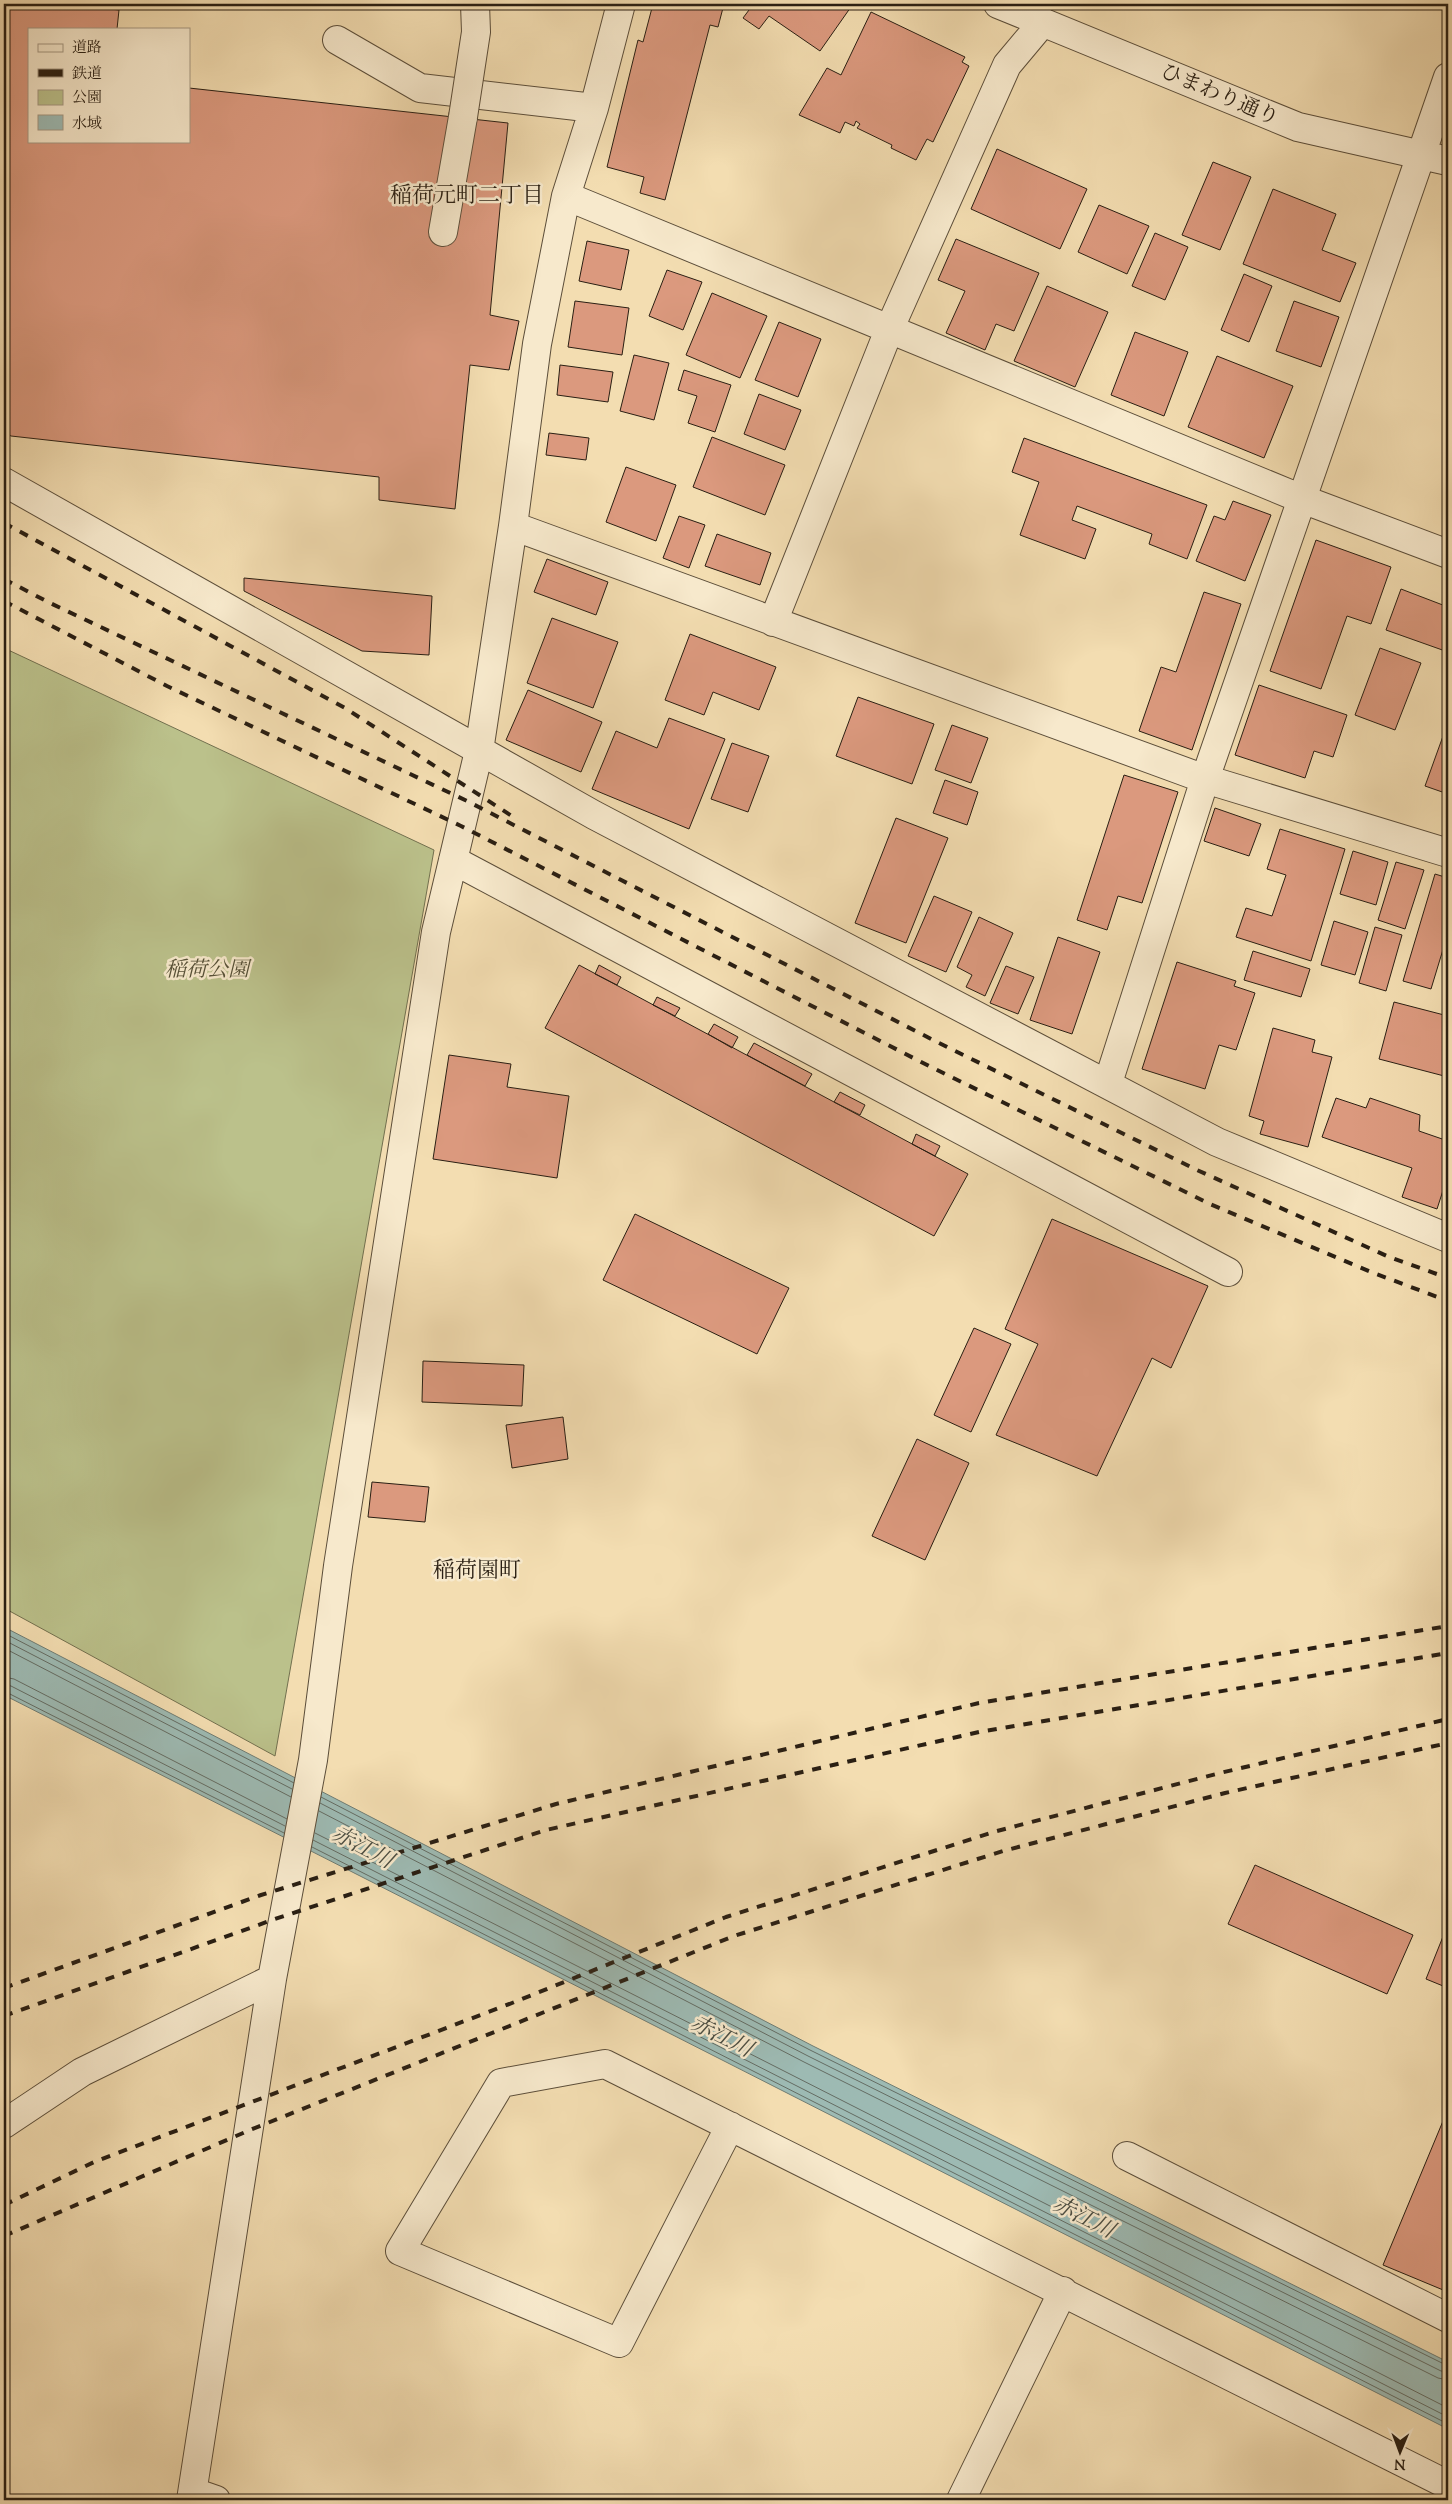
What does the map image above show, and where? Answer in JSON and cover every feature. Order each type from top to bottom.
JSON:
[{"type":"street","points":[[442,232],[476,32],[475,4]]},
{"type":"street","points":[[200,2498],[272,1979],[313,1760],[338,1566],[436,932],[479,750],[513,526],[537,344],[566,196],[594,108],[622,4]]},
{"type":"street","name":"ひまわり通り","points":[[998,4],[1298,127],[1448,161]]},
{"type":"street","points":[[773,622],[889,330],[1007,65],[1043,22]]},
{"type":"street","points":[[337,40],[420,88],[594,108]]},
{"type":"street","points":[[1108,1083],[1205,779],[1448,77]]},
{"type":"street","points":[[566,196],[1302,499],[1448,554]]},
{"type":"street","points":[[4,482],[594,816],[1108,1083],[1217,1142],[1448,1238]]},
{"type":"street","points":[[513,526],[1205,779],[1448,853]]},
{"type":"street","points":[[453,860],[1228,1272]]},
{"type":"street","points":[[4,2124],[82,2072],[272,1979]]},
{"type":"street","points":[[730,2126],[619,2344],[400,2251],[501,2083],[605,2064],[1063,2291],[1448,2485]]},
{"type":"street","points":[[1127,2156],[1448,2318]]},
{"type":"street","points":[[961,2500],[1063,2291]]},
{"type":"green space","name":"稲荷公園","points":[[4,648],[434,850],[275,1756],[4,1608]]},
{"type":"water","name":"赤江川","points":[[4,1627],[813,2046],[1448,2362],[1448,2429],[4,1695]]},
{"type":"building","points":[[8,4],[68,4],[119,10],[117,28],[28,28],[28,142],[190,142],[190,88],[508,123],[490,315],[519,321],[509,370],[470,365],[455,509],[379,500],[379,477],[11,436],[4,432],[4,35]]},
{"type":"building","points":[[653,4],[724,4],[718,27],[710,25],[665,200],[640,193],[644,177],[607,167],[638,40],[643,42]]},
{"type":"building","points":[[749,4],[853,4],[820,51],[769,16],[759,29],[743,18],[752,6]]},
{"type":"building","points":[[871,12],[965,57],[962,62],[969,66],[933,142],[927,139],[916,160],[891,148],[892,145],[857,128],[860,124],[856,121],[854,126],[845,122],[840,133],[799,115],[827,68],[841,75]]},
{"type":"building","points":[[997,149],[1087,189],[1060,249],[971,209]]},
{"type":"building","points":[[1213,162],[1251,177],[1220,250],[1182,235]]},
{"type":"building","points":[[1273,189],[1336,214],[1322,250],[1356,263],[1340,302],[1243,264]]},
{"type":"building","points":[[1099,205],[1149,226],[1127,274],[1078,252]]},
{"type":"building","points":[[1155,233],[1188,247],[1165,300],[1132,286]]},
{"type":"building","points":[[956,239],[1039,273],[1014,331],[996,324],[985,350],[946,333],[965,291],[938,280]]},
{"type":"building","points":[[587,241],[629,250],[621,290],[579,281]]},
{"type":"building","points":[[667,270],[702,282],[683,330],[649,316]]},
{"type":"building","points":[[1244,274],[1272,286],[1249,342],[1221,330]]},
{"type":"building","points":[[1047,286],[1108,312],[1075,387],[1014,361]]},
{"type":"building","points":[[712,293],[767,316],[740,378],[686,355]]},
{"type":"building","points":[[575,301],[629,308],[622,355],[568,347]]},
{"type":"building","points":[[1294,301],[1339,317],[1321,367],[1276,351]]},
{"type":"building","points":[[779,322],[821,339],[798,397],[755,380]]},
{"type":"building","points":[[1135,332],[1188,352],[1164,416],[1111,395]]},
{"type":"building","points":[[634,355],[669,363],[654,420],[620,411]]},
{"type":"building","points":[[1217,356],[1293,386],[1264,458],[1188,427]]},
{"type":"building","points":[[560,365],[613,372],[608,402],[557,395]]},
{"type":"building","points":[[684,370],[731,385],[715,432],[688,423],[697,396],[678,390]]},
{"type":"building","points":[[759,394],[801,410],[785,450],[744,434]]},
{"type":"building","points":[[549,433],[589,438],[586,460],[546,455]]},
{"type":"building","points":[[712,437],[785,465],[765,515],[693,487]]},
{"type":"building","points":[[1024,438],[1207,505],[1187,559],[1149,544],[1152,534],[1077,506],[1072,520],[1096,529],[1085,559],[1020,535],[1039,482],[1012,472]]},
{"type":"building","points":[[626,467],[676,485],[656,541],[606,522]]},
{"type":"building","points":[[1233,501],[1271,515],[1245,581],[1196,561],[1214,516],[1225,520]]},
{"type":"building","points":[[679,516],[705,525],[689,568],[663,558]]},
{"type":"building","points":[[717,534],[771,553],[760,585],[705,566]]},
{"type":"building","points":[[1316,540],[1391,567],[1371,624],[1347,616],[1321,689],[1270,671]]},
{"type":"building","points":[[547,559],[608,582],[596,615],[534,592]]},
{"type":"building","points":[[244,578],[432,596],[429,655],[362,651],[244,591]]},
{"type":"building","points":[[1401,589],[1448,607],[1448,652],[1386,630]]},
{"type":"building","points":[[1204,592],[1241,604],[1192,750],[1139,731],[1161,667],[1176,672]]},
{"type":"building","points":[[552,618],[618,642],[593,708],[527,683]]},
{"type":"building","points":[[690,634],[776,667],[759,710],[713,692],[704,715],[665,700]]},
{"type":"building","points":[[1380,648],[1421,663],[1395,730],[1355,715]]},
{"type":"building","points":[[1259,685],[1347,715],[1333,757],[1314,751],[1305,778],[1235,755]]},
{"type":"building","points":[[528,690],[602,722],[581,772],[506,740]]},
{"type":"building","points":[[858,697],[934,724],[912,784],[836,756]]},
{"type":"building","points":[[669,718],[725,739],[689,829],[592,789],[616,731],[657,748]]},
{"type":"building","points":[[952,725],[988,738],[971,783],[935,770]]},
{"type":"building","points":[[1448,725],[1448,794],[1425,786]]},
{"type":"building","points":[[732,743],[769,756],[748,812],[711,799]]},
{"type":"building","points":[[1124,775],[1178,792],[1142,903],[1118,896],[1107,930],[1077,920]]},
{"type":"building","points":[[945,780],[978,792],[967,825],[933,813]]},
{"type":"building","points":[[1215,808],[1261,824],[1249,856],[1204,841]]},
{"type":"building","points":[[896,818],[948,838],[906,943],[855,923]]},
{"type":"building","points":[[1280,829],[1345,849],[1311,961],[1236,937],[1246,908],[1272,916],[1286,875],[1267,869]]},
{"type":"building","points":[[1353,851],[1388,862],[1376,905],[1340,894]]},
{"type":"building","points":[[1396,862],[1424,870],[1405,929],[1378,920]]},
{"type":"building","points":[[1435,874],[1448,878],[1448,933],[1431,989],[1403,981]]},
{"type":"building","points":[[934,896],[972,912],[946,972],[908,956]]},
{"type":"building","points":[[979,917],[1013,933],[985,996],[966,987],[972,975],[957,967]]},
{"type":"building","points":[[1334,921],[1368,932],[1355,975],[1321,965]]},
{"type":"building","points":[[1375,927],[1402,935],[1386,991],[1359,983]]},
{"type":"building","points":[[1058,937],[1100,952],[1072,1034],[1030,1020]]},
{"type":"building","points":[[1253,951],[1310,969],[1301,997],[1244,980]]},
{"type":"building","points":[[1177,962],[1236,981],[1234,986],[1255,993],[1236,1050],[1219,1045],[1205,1089],[1142,1069]]},
{"type":"building","points":[[579,965],[968,1174],[934,1236],[545,1028]]},
{"type":"building","points":[[599,965],[621,977],[617,985],[595,974]]},
{"type":"building","points":[[1006,966],[1034,977],[1018,1014],[990,1003]]},
{"type":"building","points":[[657,997],[680,1008],[675,1016],[653,1005]]},
{"type":"building","points":[[1394,1002],[1448,1016],[1448,1077],[1379,1059]]},
{"type":"building","points":[[714,1024],[738,1037],[732,1048],[708,1034]]},
{"type":"building","points":[[1273,1028],[1315,1040],[1312,1052],[1332,1057],[1308,1147],[1260,1134],[1264,1121],[1249,1116]]},
{"type":"building","points":[[754,1043],[812,1074],[805,1086],[747,1055]]},
{"type":"building","points":[[449,1055],[511,1064],[507,1087],[569,1096],[557,1178],[433,1159]]},
{"type":"building","points":[[840,1092],[865,1105],[860,1115],[834,1102]]},
{"type":"building","points":[[1336,1098],[1366,1108],[1370,1098],[1420,1115],[1419,1131],[1448,1141],[1448,1175],[1437,1209],[1402,1197],[1412,1168],[1322,1137]]},
{"type":"building","points":[[916,1134],[940,1146],[935,1156],[912,1144]]},
{"type":"building","points":[[1448,1206],[1448,1223],[1443,1221]]},
{"type":"building","points":[[635,1214],[789,1288],[757,1354],[603,1280]]},
{"type":"building","points":[[1052,1219],[1208,1286],[1171,1368],[1152,1358],[1097,1476],[996,1435],[1038,1344],[1005,1329]]},
{"type":"building","points":[[974,1328],[1011,1344],[971,1432],[934,1415]]},
{"type":"building","points":[[423,1361],[524,1365],[522,1406],[422,1402]]},
{"type":"building","points":[[563,1417],[568,1459],[512,1468],[506,1425]]},
{"type":"building","points":[[917,1439],[969,1463],[925,1560],[872,1536]]},
{"type":"building","points":[[372,1482],[429,1487],[425,1522],[368,1517]]},
{"type":"building","points":[[1255,1865],[1413,1935],[1387,1994],[1228,1924]]},
{"type":"building","points":[[1448,1924],[1448,1988],[1426,1979]]},
{"type":"building","points":[[1448,2109],[1448,2292],[1383,2265]]},
{"type":"railway","points":[[4,523],[345,708],[518,820]]},
{"type":"railway","points":[[4,579],[48,602],[467,801],[939,1043],[1197,1170],[1389,1257],[1448,1278]]},
{"type":"railway","points":[[4,601],[167,686],[461,826],[929,1066],[1210,1204],[1371,1272],[1448,1301]]},
{"type":"railway","points":[[4,1988],[261,1895],[556,1804],[979,1703],[1448,1626]]},
{"type":"railway","points":[[4,2016],[275,1919],[546,1830],[979,1732],[1448,1653]]},
{"type":"railway","points":[[4,2205],[94,2162],[512,2003],[726,1917],[997,1831],[1220,1773],[1448,1719]]},
{"type":"railway","points":[[4,2236],[250,2130],[734,1936],[1003,1851],[1225,1793],[1448,1743]]},
{"type":"district","name":"稲荷元町二丁目","points":[[467,194]]},
{"type":"district","name":"稲荷園町","points":[[477,1569]]}]
